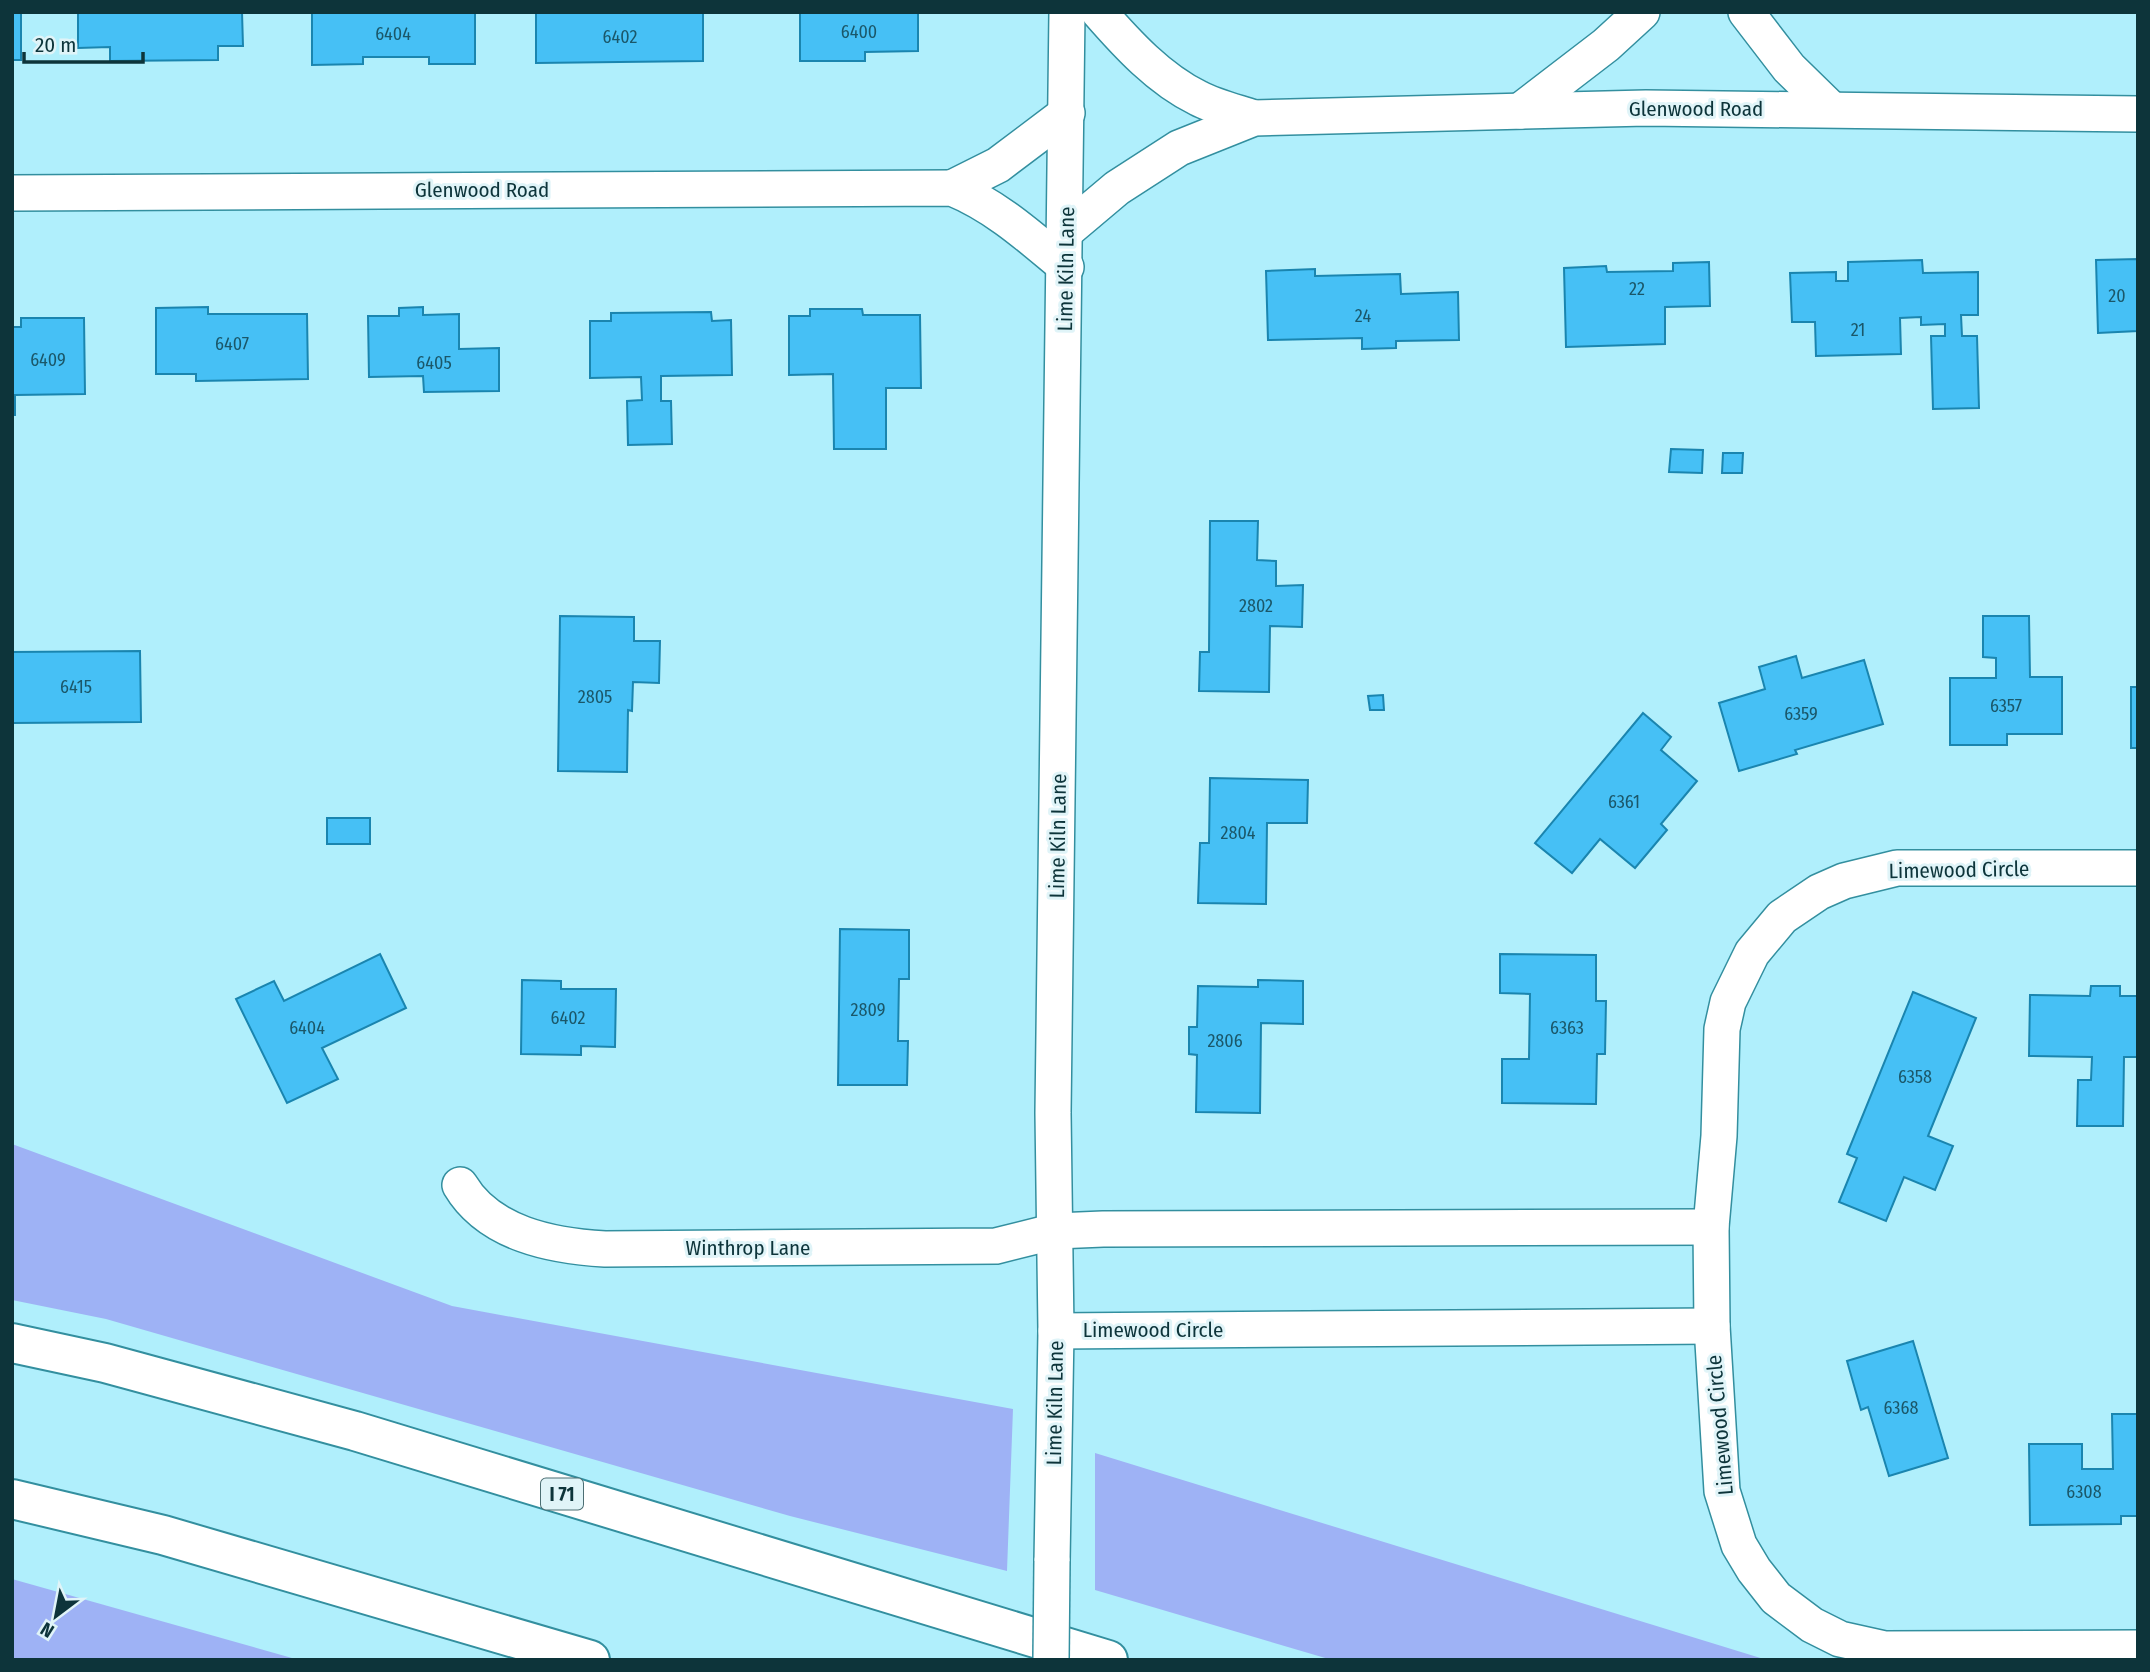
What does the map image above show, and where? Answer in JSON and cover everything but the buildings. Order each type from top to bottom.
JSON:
[{"type":"highway","name":"I 71","points":[[12,1343],[105,1363],[355,1431],[1108,1660]]},
{"type":"highway","points":[[12,1499],[163,1535],[590,1660]]},
{"type":"street","name":"Lime Kiln Lane","points":[[1051,1660],[1056,1331],[1053,1113],[1068,113],[1067,12]]},
{"type":"street","name":"Glenwood Road","points":[[1099,12],[1135,52],[1174,83],[1198,98],[1254,118]]},
{"type":"street","points":[[1520,111],[1606,45],[1642,12]]},
{"type":"street","points":[[1746,12],[1789,68],[1830,109]]},
{"type":"street","name":"Glenwood Road","points":[[1066,231],[1117,188],[1179,148],[1254,118],[1646,108],[2138,114]]},
{"type":"street","name":"Glenwood Road","points":[[952,188],[998,165],[1068,113]]},
{"type":"street","name":"Glenwood Road","points":[[12,193],[952,188],[980,199],[1066,267]]},
{"type":"street","name":"Limewood Circle","points":[[2138,868],[1897,868],[1844,881],[1819,892],[1782,917],[1752,953],[1728,1002],[1723,1029],[1719,1136],[1711,1227],[1712,1325],[1718,1463],[1722,1491],[1739,1545],[1776,1598],[1812,1625],[1840,1639],[1885,1649],[2138,1648]]},
{"type":"street","name":"Winthrop Lane","points":[[460,1185],[468,1199],[489,1219],[550,1243],[571,1247],[996,1246],[1056,1231]]},
{"type":"street","points":[[1056,1231],[1711,1227]]},
{"type":"street","name":"Limewood Circle","points":[[1056,1331],[1712,1325]]},
{"type":"shaded area","points":[[12,1144],[452,1306],[1013,1409],[1007,1571],[790,1516],[106,1319],[12,1300]]},
{"type":"shaded area","points":[[1095,1453],[1767,1660],[1332,1660],[1095,1590]]},
{"type":"shaded area","points":[[12,1579],[299,1660],[12,1660]]}]
